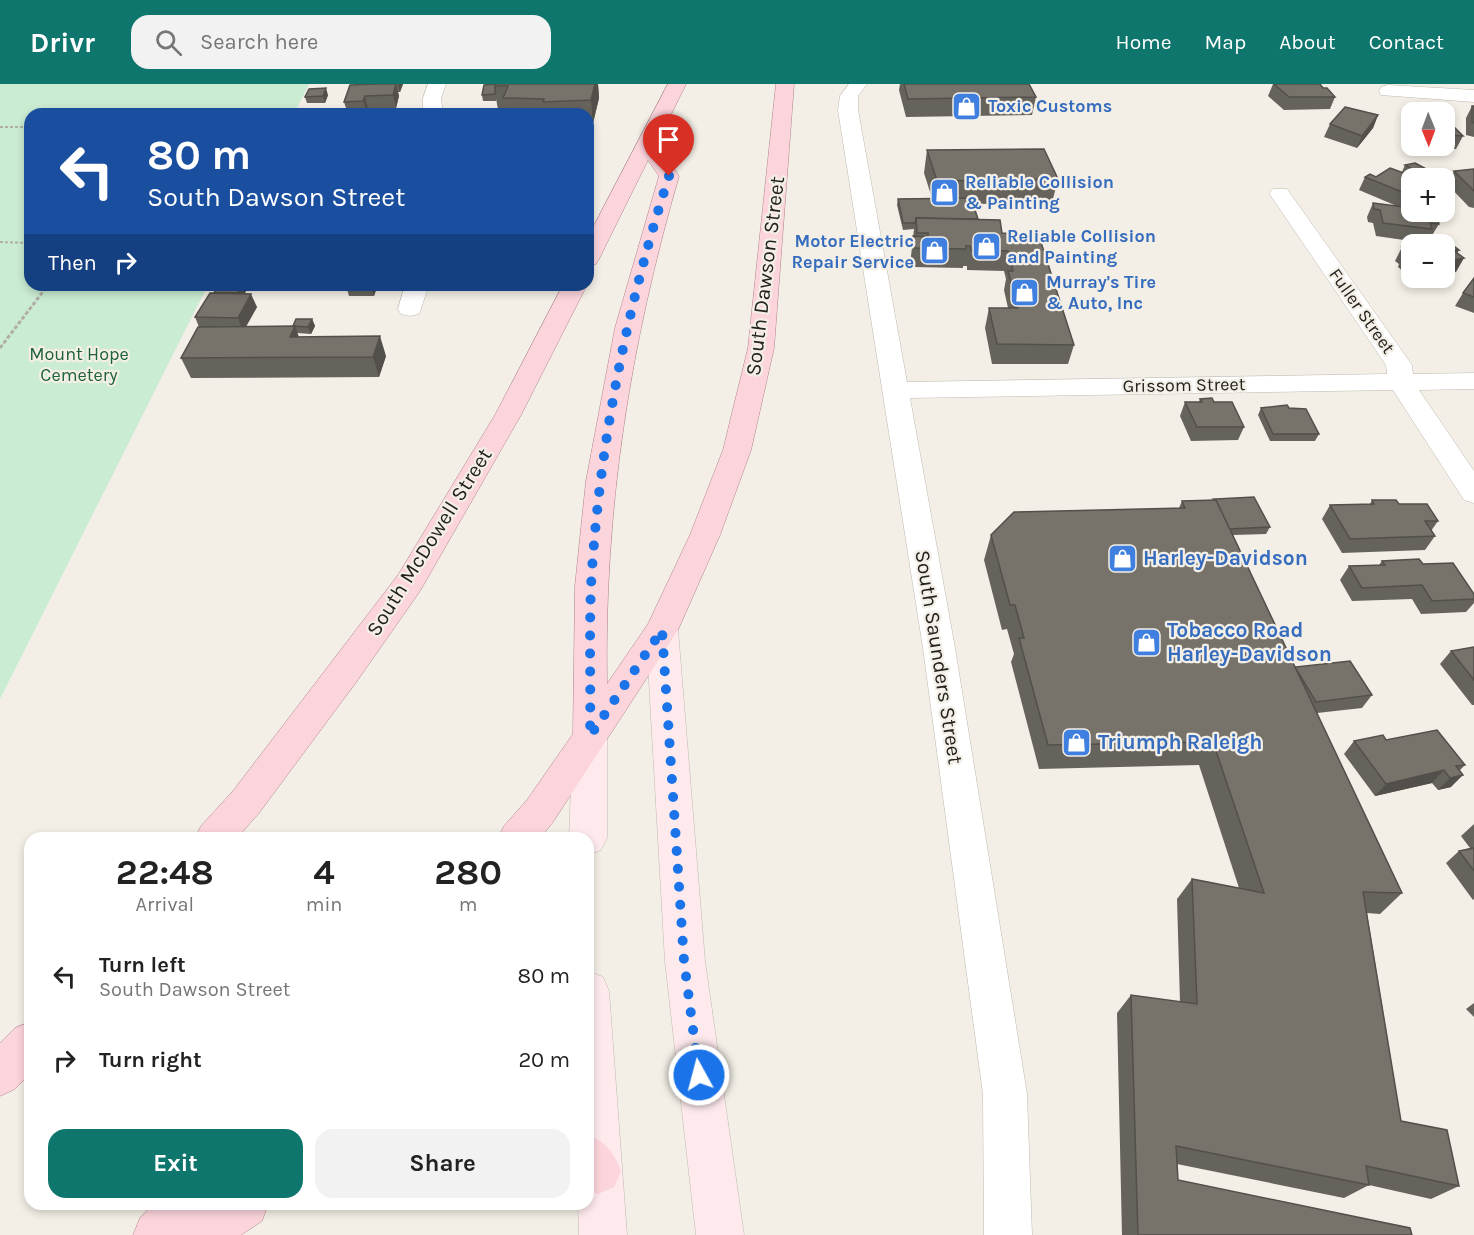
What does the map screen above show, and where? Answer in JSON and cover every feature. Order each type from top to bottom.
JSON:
[{"type":"main road","points":[[594,247],[677,84]]},
{"type":"main road","name":"South Dawson Street","points":[[522,832],[540,811],[662,630],[705,535],[737,450],[761,348],[785,84]]},
{"type":"main road","points":[[588,832],[591,586],[609,417],[624,337],[669,176],[647,143]]},
{"type":"main road","name":"South McDowell Street","points":[[219,832],[246,802],[317,709],[409,583],[508,415],[571,291]]},
{"type":"main road","points":[[662,630],[684,961],[720,1235]]},
{"type":"main road","points":[[0,1074],[24,1049]]},
{"type":"main road","points":[[594,1171],[603,1235]]},
{"type":"main road","points":[[158,1235],[181,1210]]},
{"type":"main road","points":[[200,1235],[235,1210]]},
{"type":"street","points":[[433,108],[432,98],[436,84]]},
{"type":"street","name":"South Saunders Street","points":[[858,84],[849,96],[847,105],[939,648],[1005,1095],[1008,1235]]},
{"type":"street","points":[[1388,91],[1474,96]]},
{"type":"street","name":"Fuller Street","points":[[1280,193],[1399,365],[1401,382],[1474,493]]},
{"type":"street","points":[[410,309],[415,291]]},
{"type":"street","name":"Grissom Street","points":[[894,390],[1474,381]]},
{"type":"path","points":[[0,127],[24,127]]},
{"type":"path","points":[[0,242],[24,243]]},
{"type":"path","points":[[0,348],[43,291]]},
{"type":"green space","name":"Mount Hope Cemetery","points":[[0,84],[309,84],[297,108],[24,108],[24,291],[205,291],[0,699]]},
{"type":"building","points":[[396,84],[393,95],[365,96],[363,101],[344,102],[350,85]]},
{"type":"building","points":[[495,84],[595,84],[591,100],[543,102],[544,99],[503,98],[508,86],[494,86]]},
{"type":"building","points":[[495,84],[495,94],[482,95],[484,85]]},
{"type":"building","points":[[904,84],[1029,84],[1036,97],[908,99]]},
{"type":"building","points":[[1274,84],[1320,84],[1335,97],[1289,97]]},
{"type":"building","points":[[326,88],[323,96],[305,97],[309,89]]},
{"type":"building","points":[[1472,106],[1474,106],[1474,123],[1472,122]]},
{"type":"building","points":[[1345,107],[1378,115],[1362,136],[1330,124]]},
{"type":"building","points":[[1455,128],[1463,136],[1455,136]]},
{"type":"building","points":[[1044,149],[1058,179],[937,181],[927,150]]},
{"type":"building","points":[[1415,163],[1424,168],[1411,168],[1405,165]]},
{"type":"building","points":[[1390,168],[1401,172],[1401,192],[1365,177],[1370,174],[1376,177]]},
{"type":"building","points":[[1474,169],[1474,191],[1455,172]]},
{"type":"building","points":[[971,198],[978,219],[916,218],[915,223],[903,223],[898,199]]},
{"type":"building","points":[[1373,203],[1401,207],[1401,222],[1438,222],[1439,224],[1430,223],[1432,229],[1383,223],[1380,210],[1374,209]]},
{"type":"building","points":[[916,218],[1000,220],[1002,233],[1039,236],[1074,345],[997,344],[989,308],[1018,308],[1008,271],[1013,271],[1008,251],[971,250],[970,246],[966,246],[966,249],[915,248],[913,236],[928,237],[928,233],[917,233]]},
{"type":"building","points":[[1455,251],[1464,258],[1455,260]]},
{"type":"building","points":[[1474,278],[1474,297],[1463,293]]},
{"type":"building","points":[[215,291],[239,291],[238,293],[214,293]]},
{"type":"building","points":[[210,293],[251,294],[238,318],[195,317]]},
{"type":"building","points":[[296,319],[312,319],[308,327],[293,326]]},
{"type":"building","points":[[295,326],[290,337],[380,336],[373,357],[181,358],[198,327]]},
{"type":"building","points":[[1212,398],[1214,402],[1232,402],[1244,427],[1197,427],[1185,402],[1202,402],[1200,399]]},
{"type":"building","points":[[1287,405],[1289,408],[1306,409],[1319,434],[1273,434],[1261,408]]},
{"type":"building","points":[[1254,497],[1270,527],[1229,529],[1214,499]]},
{"type":"building","points":[[1216,500],[1402,893],[1363,892],[1401,1121],[1447,1130],[1459,1186],[1366,1166],[1369,1185],[1176,1146],[1178,1180],[1410,1228],[1412,1235],[1138,1235],[1131,995],[1197,1004],[1192,879],[1264,893],[1213,742],[1048,745],[1019,638],[1024,638],[1015,605],[1010,605],[991,535],[1014,512],[1185,508],[1182,501]]},
{"type":"building","points":[[1372,500],[1396,500],[1399,504],[1427,504],[1438,521],[1425,521],[1435,536],[1350,539],[1330,505],[1374,504]]},
{"type":"building","points":[[1419,559],[1423,564],[1453,563],[1474,594],[1474,599],[1432,601],[1422,585],[1362,588],[1349,566],[1385,565],[1382,561]]},
{"type":"building","points":[[1474,647],[1474,680],[1451,651]]},
{"type":"building","points":[[1350,661],[1372,695],[1316,702],[1295,667]]},
{"type":"building","points":[[1437,730],[1465,765],[1456,766],[1463,775],[1450,778],[1444,770],[1386,784],[1354,741],[1383,735],[1386,740]]},
{"type":"building","points":[[1474,848],[1474,871],[1459,851]]},
{"type":"place","name":"Toxic Customs","points":[[967,106]]},
{"type":"place","name":"Reliable Collision & Painting","points":[[944,192]]},
{"type":"place","name":"Reliable Collision and Painting","points":[[986,246]]},
{"type":"place","name":"Motor Electric Repair Service","points":[[935,251]]},
{"type":"place","name":"Murray's Tire & Auto, Inc","points":[[1025,292]]},
{"type":"place","name":"Harley-Davidson","points":[[1122,558]]},
{"type":"place","name":"Tobacco Road Harley-Davidson","points":[[1146,642]]},
{"type":"place","name":"Triumph Raleigh","points":[[1077,742]]},
{"type":"route","points":[[669,176],[651,232],[621,347],[609,417],[591,586],[590,736],[662,630],[666,718],[684,961],[699,1075]]}]
